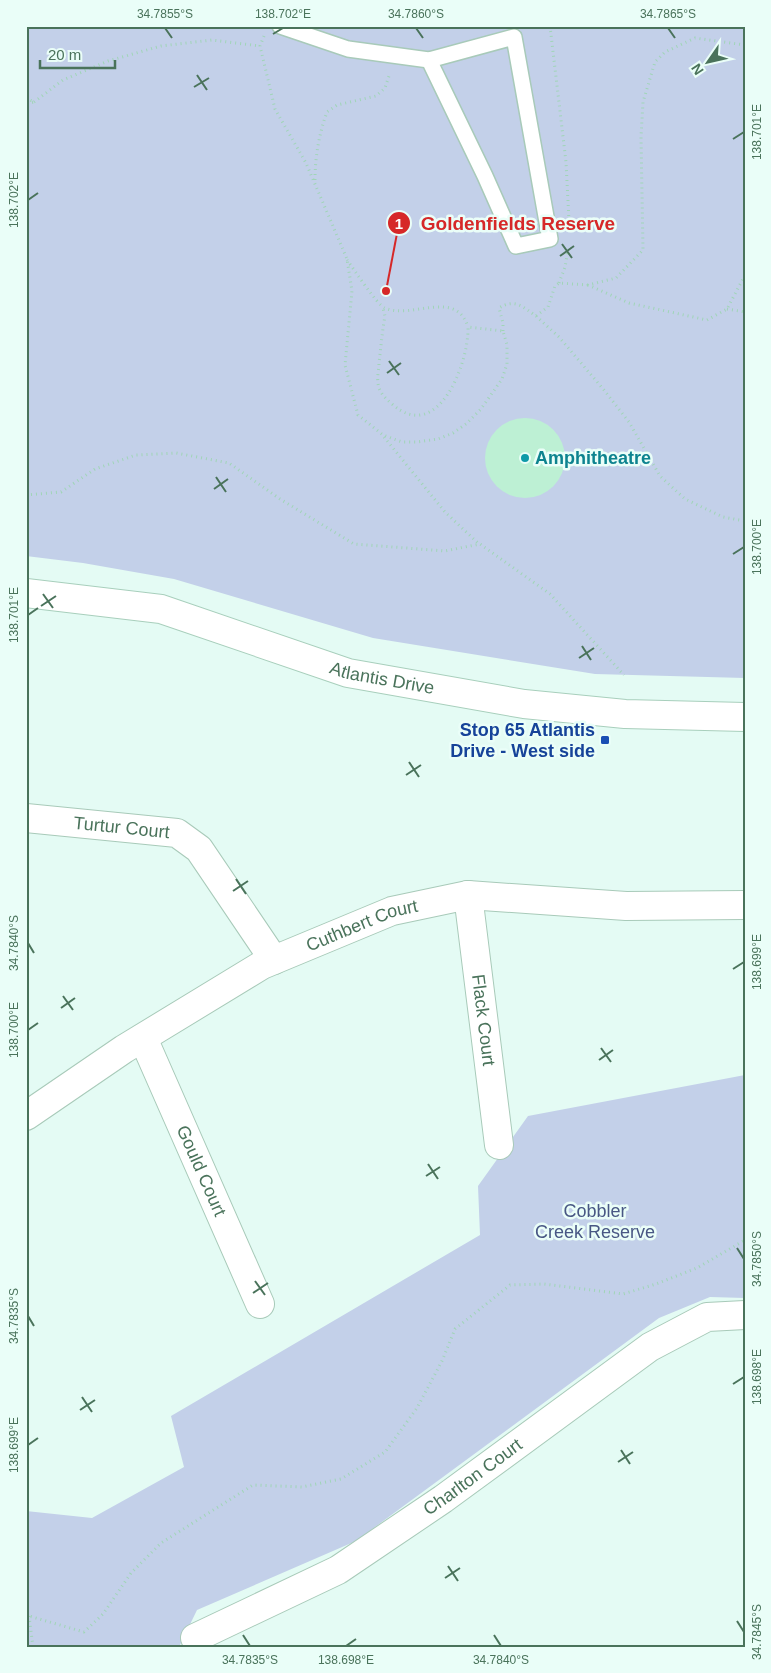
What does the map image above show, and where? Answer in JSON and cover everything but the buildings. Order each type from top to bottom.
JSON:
[{"type":"street","name":"Atlantis Drive","points":[[26,593],[161,610],[348,673],[524,704],[625,714],[745,717]]},
{"type":"street","name":"Turtur Court","points":[[26,818],[177,833],[199,849],[274,960]]},
{"type":"street","name":"Cuthbert Court","points":[[26,1116],[143,1038],[262,965],[392,911],[468,895],[626,906],[745,905]]},
{"type":"street","name":"Flack Court","points":[[468,895],[499,1145]]},
{"type":"street","name":"Gould Court","points":[[143,1038],[260,1304]]},
{"type":"street","name":"Charlton Court","points":[[195,1638],[338,1570],[443,1499],[650,1347],[707,1317],[745,1315]]},
{"type":"lane","points":[[280,26],[348,49],[429,60],[514,37],[550,239],[516,246],[485,176],[429,60]]},
{"type":"path","points":[[359,26],[368,26]]},
{"type":"path","points":[[550,26],[566,162],[569,230]]},
{"type":"path","points":[[559,283],[588,285],[616,278],[643,250],[642,102],[655,62],[665,52],[695,38],[745,45]]},
{"type":"path","points":[[26,104],[34,102],[63,80],[108,61],[161,46],[212,40],[260,46],[275,109],[306,163],[347,259],[383,308],[385,316],[378,383],[383,396],[397,408],[410,414],[425,415],[439,407],[461,366],[468,340],[468,327],[465,318],[456,310],[444,307],[396,312],[383,308]]},
{"type":"path","points":[[314,183],[315,164],[327,112],[337,105],[376,96],[385,88],[389,76]]},
{"type":"path","points":[[26,98],[34,102]]},
{"type":"path","points":[[536,316],[548,307],[555,286],[559,283],[565,268],[568,249]]},
{"type":"path","points":[[347,259],[352,292],[345,366],[358,415],[383,435],[445,512],[480,544],[550,594],[624,675]]},
{"type":"path","points":[[588,285],[629,303],[707,320],[727,309],[745,276]]},
{"type":"path","points":[[383,435],[402,442],[417,442],[438,439],[453,433],[466,424],[481,409],[502,379],[507,364],[507,345],[499,308],[507,303],[520,304],[559,337],[604,390],[629,422],[660,476],[685,499],[722,517],[745,521]]},
{"type":"path","points":[[727,309],[745,312]]},
{"type":"path","points":[[468,327],[503,331]]},
{"type":"path","points":[[26,495],[61,492],[95,469],[136,455],[176,452],[229,463],[280,499],[354,544],[445,551],[480,544]]},
{"type":"path","points":[[33,1647],[28,1617],[84,1632],[103,1614],[131,1573],[161,1543],[253,1485],[302,1487],[341,1479],[385,1452],[417,1408],[442,1361],[456,1329],[510,1285],[544,1284],[623,1294],[656,1284],[697,1268],[745,1240]]},
{"type":"green space","points":[[26,26],[745,26],[745,678],[595,674],[373,638],[174,579],[83,563],[26,556]]},
{"type":"green space","name":"Cobbler Creek Reserve","points":[[745,1075],[745,1298],[710,1297],[659,1318],[356,1541],[197,1610],[179,1647],[26,1647],[26,1511],[92,1518],[184,1467],[171,1416],[480,1235],[478,1186],[528,1116]]},
{"type":"place","name":"Goldenfields Reserve","points":[[386,291]]},
{"type":"place","name":"Amphitheatre","points":[[525,458]]},
{"type":"place","name":"Stop 65 Atlantis Drive - West side","points":[[605,740]]}]
